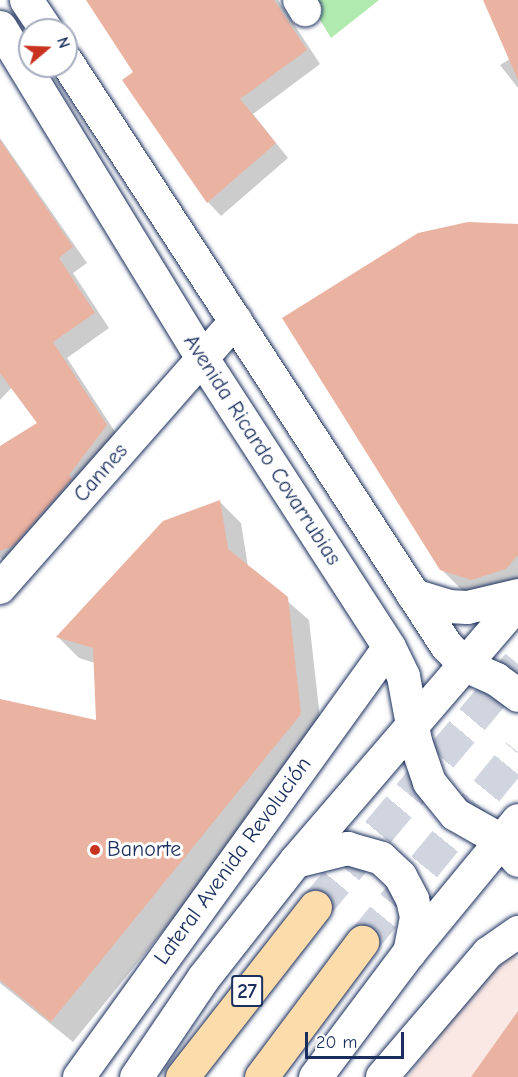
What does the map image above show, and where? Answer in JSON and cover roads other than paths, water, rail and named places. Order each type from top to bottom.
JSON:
[{"type":"main road","name":"27","points":[[182,1077],[315,907]]},
{"type":"main road","points":[[261,1077],[362,942]]},
{"type":"street","points":[[26,0],[38,18]]},
{"type":"street","name":"Avenida Ricardo Covarrubias","points":[[0,27],[202,358],[389,647],[403,676],[420,762],[441,799],[476,829],[512,840]]},
{"type":"street","points":[[77,78],[453,655],[465,665],[496,679],[518,695]]},
{"type":"street","name":"Cannes","points":[[0,588],[236,320]]},
{"type":"street","points":[[413,595],[467,607],[488,606],[518,595]]},
{"type":"street","points":[[136,1077],[203,978],[295,861],[413,720],[465,665],[518,602]]},
{"type":"street","name":"Lateral Avenida Revolución","points":[[79,1077],[389,647]]},
{"type":"street","points":[[315,1077],[409,952],[512,840]]},
{"type":"street","points":[[295,861],[347,848],[381,858],[400,876],[412,899],[416,917],[409,952]]},
{"type":"street","points":[[382,1077],[488,953],[518,932]]},
{"type":"tunnel","points":[[315,907],[518,664]]},
{"type":"tunnel","points":[[362,942],[518,752]]},
{"type":"place","name":"Banorte","points":[[95,850]]}]
